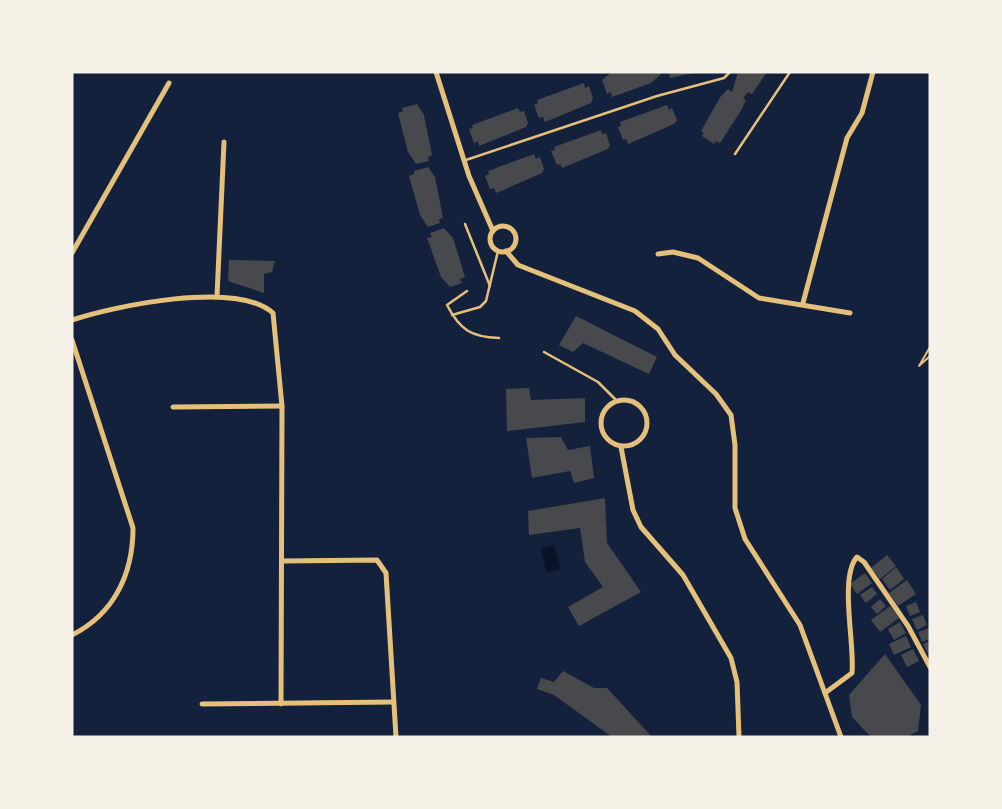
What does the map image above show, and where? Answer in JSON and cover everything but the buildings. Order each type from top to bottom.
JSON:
[{"type":"street","points":[[436,72],[492,231],[490,241],[498,251],[506,251],[515,243],[513,230],[501,226],[492,231]]},
{"type":"street","points":[[803,303],[847,138],[862,113],[873,72]]},
{"type":"street","points":[[72,253],[169,83]]},
{"type":"street","points":[[217,296],[224,142]]},
{"type":"street","points":[[506,251],[518,265],[635,311],[658,329],[675,355],[716,394],[731,415],[735,444],[735,508],[745,538],[800,625],[841,737]]},
{"type":"street","points":[[658,254],[673,252],[698,258],[759,298],[803,303],[850,313]]},
{"type":"street","points":[[72,320],[114,306],[217,296],[261,306],[273,313],[282,406],[281,704]]},
{"type":"street","points":[[72,340],[133,528],[133,556],[123,582],[107,607],[87,628],[72,635]]},
{"type":"street","points":[[617,401],[635,402],[647,418],[642,439],[636,444],[621,447],[607,440],[601,426],[605,411],[617,401]]},
{"type":"street","points":[[173,407],[282,406]]},
{"type":"street","points":[[621,447],[633,510],[640,527],[683,575],[731,659],[737,682],[739,737]]},
{"type":"street","points":[[825,693],[852,673],[854,656],[849,575],[857,557],[864,562],[908,626],[930,667]]},
{"type":"street","points":[[283,561],[377,560],[383,564],[386,573],[396,737]]},
{"type":"street","points":[[202,704],[393,702]]},
{"type":"lane","points":[[466,160],[657,96],[724,78],[730,72]]},
{"type":"lane","points":[[735,154],[790,72]]},
{"type":"lane","points":[[465,224],[490,286]]},
{"type":"lane","points":[[452,315],[480,307],[486,301],[498,251]]},
{"type":"lane","points":[[467,291],[450,300],[447,305],[452,315],[467,333],[499,338]]},
{"type":"lane","points":[[544,352],[598,382],[617,401]]},
{"type":"path","points":[[930,347],[919,366],[930,356]]},
{"type":"water","points":[[554,545],[561,569],[546,572],[541,548]]}]
